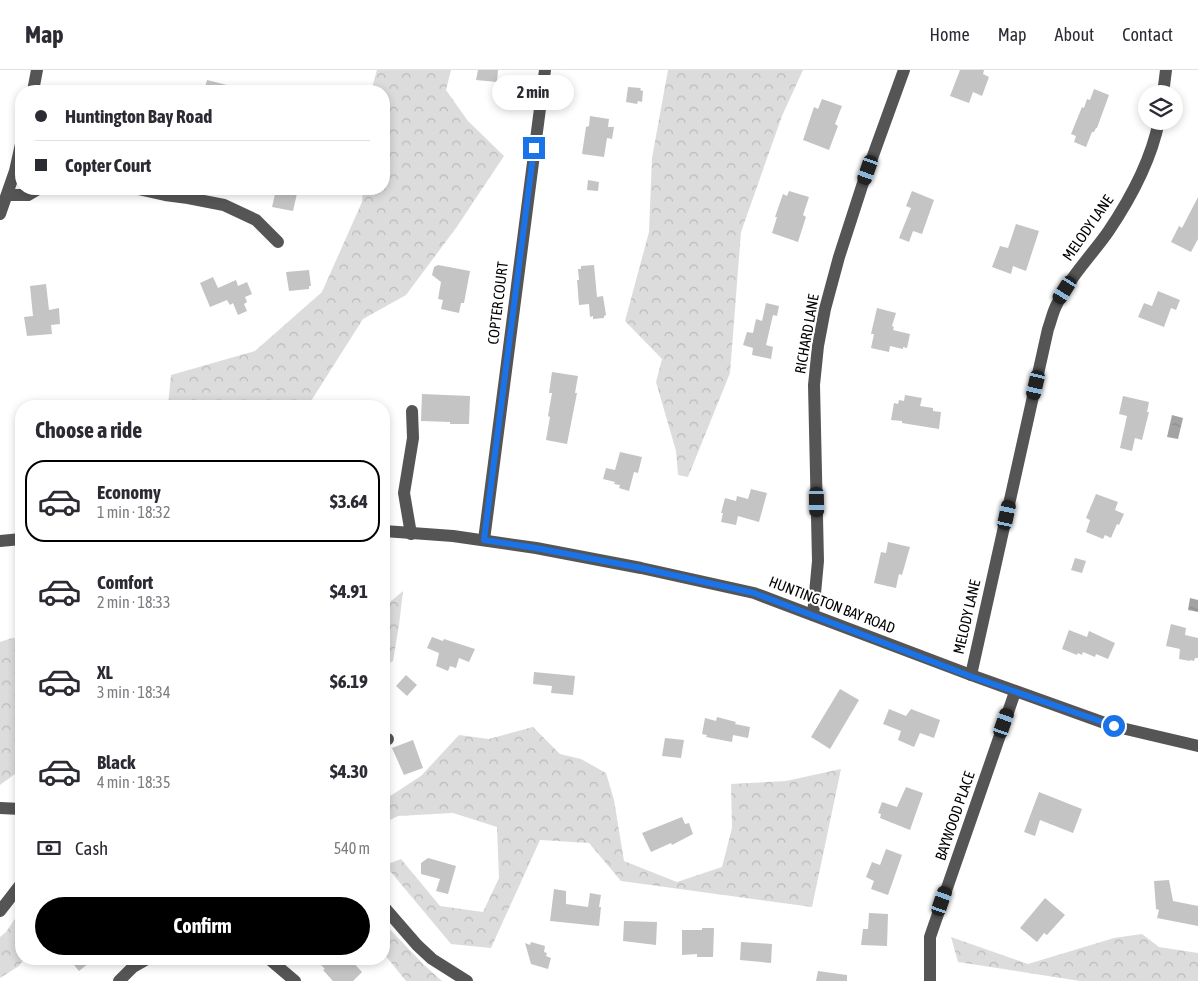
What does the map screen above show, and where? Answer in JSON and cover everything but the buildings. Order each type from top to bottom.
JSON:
[{"type":"street","points":[[33,85],[37,70]]},
{"type":"street","name":"COPTER COURT","points":[[484,540],[544,70]]},
{"type":"street","name":"RICHARD LANE","points":[[814,615],[818,561],[814,385],[818,346],[825,309],[839,257],[904,70]]},
{"type":"street","points":[[1165,85],[1166,70]]},
{"type":"street","name":"MELODY LANE","points":[[970,676],[1048,329],[1056,304],[1074,276],[1108,232],[1144,170],[1157,130]]},
{"type":"street","points":[[0,214],[15,170]]},
{"type":"street","points":[[7,195],[28,195]]},
{"type":"street","points":[[165,195],[224,205],[256,220],[278,242]]},
{"type":"street","points":[[411,534],[404,493],[413,438],[412,411]]},
{"type":"street","name":"HUNTINGTON BAY ROAD","points":[[390,532],[453,536],[536,548],[631,566],[754,593],[1015,692],[1114,726],[1198,746]]},
{"type":"street","points":[[0,541],[15,540]]},
{"type":"street","name":"BAYWOOD PLACE","points":[[930,981],[930,937],[1015,692]]},
{"type":"street","points":[[0,808],[15,809]]},
{"type":"street","points":[[0,911],[15,892]]},
{"type":"street","points":[[390,913],[432,958],[467,981]]},
{"type":"street","points":[[119,981],[136,965]]},
{"type":"street","points":[[276,965],[295,981]]},
{"type":"green space","points":[[377,70],[451,70],[446,90],[468,121],[504,156],[456,228],[406,295],[363,319],[312,400],[169,400],[171,375],[255,351],[322,292],[362,202],[363,195],[390,195],[390,85],[373,85]]},
{"type":"green space","points":[[668,70],[803,70],[782,116],[741,232],[730,373],[688,477],[678,475],[676,451],[656,382],[662,359],[625,321],[649,232],[652,158]]},
{"type":"green space","points":[[403,591],[393,661],[390,663],[390,602]]},
{"type":"green space","points":[[15,638],[15,774],[0,785],[0,642]]},
{"type":"green space","points":[[533,727],[560,754],[581,759],[606,773],[614,800],[624,861],[677,882],[722,867],[732,828],[731,784],[786,781],[841,769],[812,907],[621,881],[589,843],[540,840],[491,948],[451,944],[390,871],[390,863],[401,859],[440,906],[483,912],[499,878],[497,827],[453,813],[398,816],[390,820],[390,796],[421,776],[459,735],[489,739]]},
{"type":"green space","points":[[15,919],[15,965],[20,965],[0,978],[0,937]]},
{"type":"green space","points":[[390,929],[442,981],[406,981],[390,961]]},
{"type":"green space","points":[[1142,934],[1159,947],[1198,953],[1198,981],[1080,981],[958,962],[951,937],[1028,964],[1114,938]]},
{"type":"water","points":[[1172,415],[1183,418],[1178,439],[1167,437]]},
{"type":"water","points":[[1190,598],[1198,600],[1198,612],[1188,610]]},
{"type":"route","points":[[534,148],[484,540],[641,568],[754,593],[970,676],[1114,726]]}]
